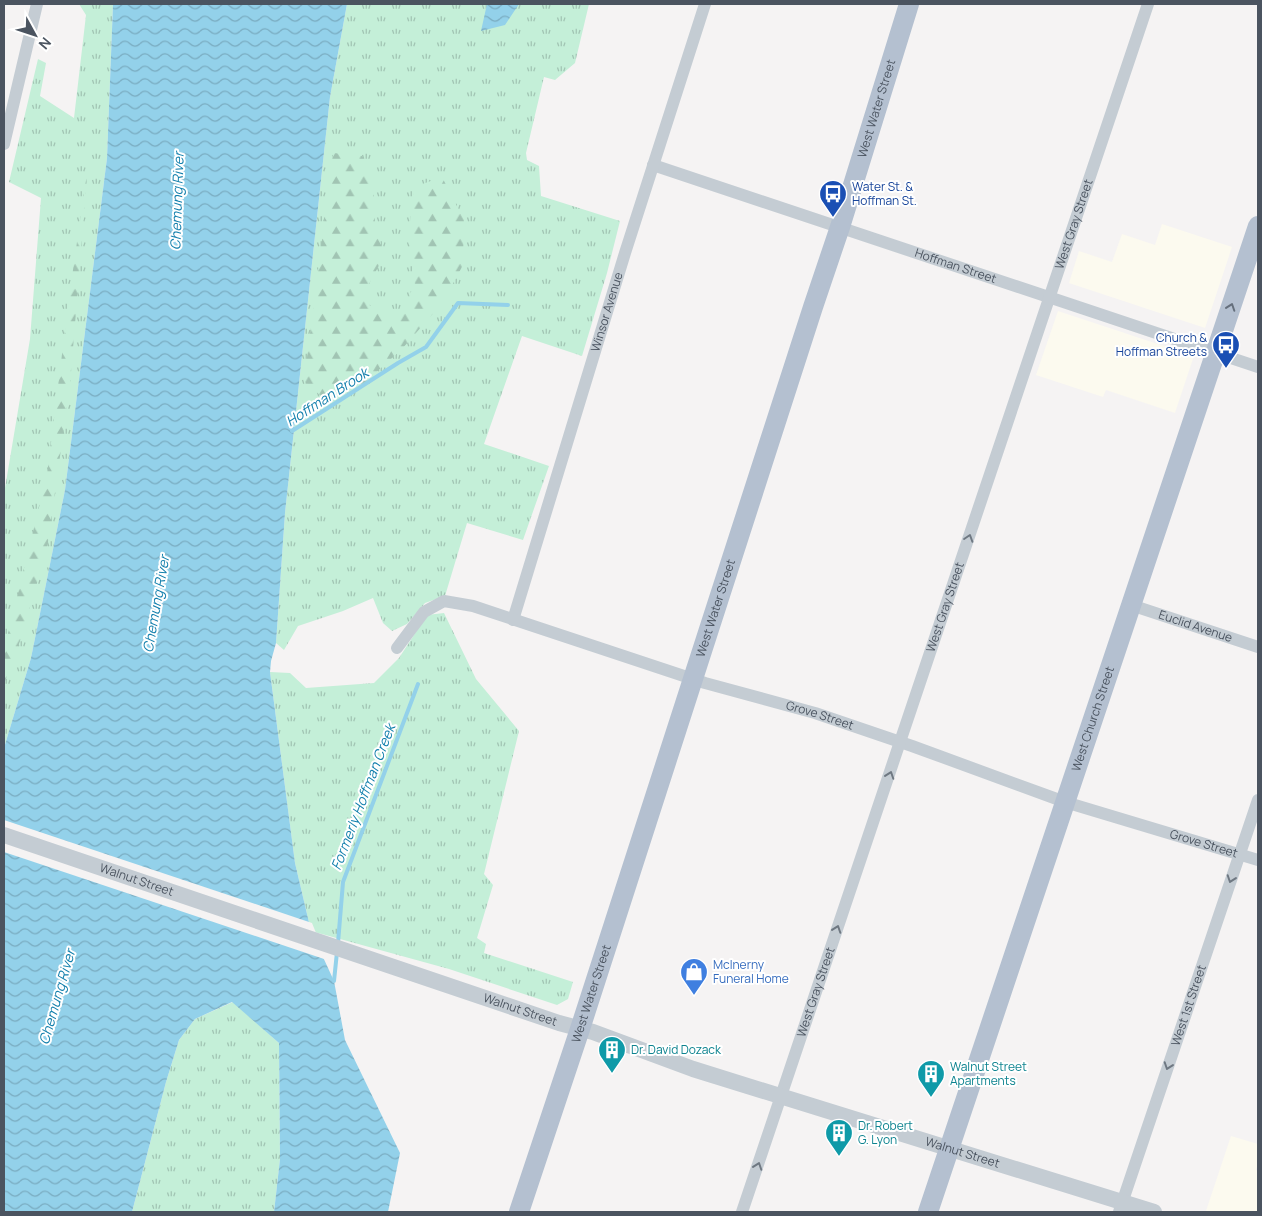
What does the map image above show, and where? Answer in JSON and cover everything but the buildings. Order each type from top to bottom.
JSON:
[{"type":"main road","name":"West Water Street","points":[[519,1212],[840,228],[909,4]]},
{"type":"main road","name":"West Church Street","points":[[928,1212],[1258,226]]},
{"type":"street","points":[[4,144],[37,4]]},
{"type":"street","name":"Winsor Avenue","points":[[513,620],[704,4]]},
{"type":"street","name":"West Gray Street","points":[[742,1212],[1148,4]]},
{"type":"street","name":"Hoffman Street","points":[[653,165],[1258,367]]},
{"type":"street","name":"Grove Street","points":[[397,648],[424,612],[444,601],[473,606],[693,679],[815,713],[1065,802],[1258,860]]},
{"type":"street","name":"Euclid Avenue","points":[[1131,605],[1258,648]]},
{"type":"street","name":"West 1st Street","points":[[1121,1207],[1258,800]]},
{"type":"street","name":"Walnut Street","points":[[4,835],[580,1029],[693,1069],[950,1148],[1121,1207],[1154,1212]]},
{"type":"shaded area","points":[[1162,224],[1232,247],[1205,328],[1069,283],[1079,251],[1112,262],[1122,234],[1155,245]]},
{"type":"shaded area","points":[[1058,311],[1194,356],[1175,413],[1106,390],[1103,397],[1036,375]]},
{"type":"shaded area","points":[[1231,1136],[1258,1144],[1258,1164],[1256,1170],[1258,1171],[1258,1212],[1206,1211]]},
{"type":"green space","points":[[79,4],[113,4],[107,158],[65,490],[31,658],[4,748],[4,494],[30,339],[41,198],[9,182],[38,59],[46,63],[40,96],[74,118],[86,15]]},
{"type":"green space","points":[[347,4],[589,4],[575,63],[555,80],[544,77],[526,153],[527,160],[539,166],[541,196],[620,221],[607,273],[582,356],[522,336],[484,444],[549,466],[523,540],[467,523],[445,596],[425,603],[407,624],[392,631],[383,623],[373,598],[343,611],[298,626],[284,650],[276,643],[285,513],[330,97]]},
{"type":"green space","points":[[333,153],[362,156],[373,173],[375,222],[384,256],[361,299],[393,322],[415,285],[408,239],[414,187],[442,177],[464,220],[463,265],[443,302],[402,349],[360,387],[320,395],[304,381]]},
{"type":"green space","points":[[88,165],[70,385],[47,549],[20,641],[4,684],[4,650],[47,475]]},
{"type":"green space","points":[[444,613],[476,679],[519,731],[484,874],[493,885],[477,938],[486,944],[484,953],[573,982],[568,999],[557,1005],[449,969],[311,931],[295,863],[270,672],[290,673],[306,688],[374,683],[399,658],[427,615]]},
{"type":"green space","points":[[233,1002],[279,1043],[280,1159],[274,1212],[132,1212],[179,1040],[195,1019]]},
{"type":"water","name":"Chemung River","points":[[113,4],[347,4],[330,97],[285,513],[276,643],[270,672],[295,863],[311,931],[334,981],[345,1040],[400,1153],[388,1212],[274,1212],[280,1159],[279,1043],[232,1002],[195,1019],[179,1040],[132,1212],[4,1212],[4,748],[31,658],[65,490],[107,158]]},
{"type":"water","points":[[487,4],[519,4],[505,25],[481,31]]},
{"type":"pier","points":[[4,820],[312,923],[327,960],[4,852]]},
{"type":"waterway","name":"Hoffman Brook","points":[[292,431],[426,347],[458,303],[508,305]]},
{"type":"waterway","name":"Formerly Hoffman Creek","points":[[338,943],[343,882],[418,684]]},
{"type":"waterway","name":"Formerly Hoffman Creek","points":[[334,981],[337,952]]},
{"type":"place","name":"Water St. & Hoffman St.","points":[[833,218]]},
{"type":"place","name":"Church & Hoffman Streets","points":[[1226,369]]},
{"type":"place","name":"McInerny Funeral Home","points":[[694,996]]},
{"type":"place","name":"Dr. David Dozack","points":[[612,1074]]},
{"type":"place","name":"Walnut Street Apartments","points":[[931,1098]]},
{"type":"place","name":"Dr. Robert G. Lyon","points":[[839,1157]]}]
